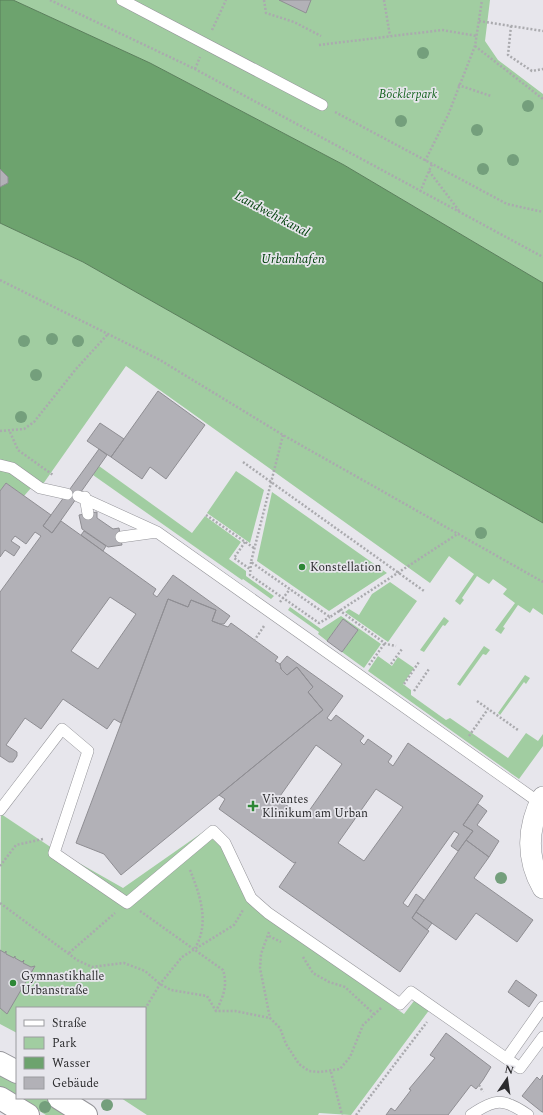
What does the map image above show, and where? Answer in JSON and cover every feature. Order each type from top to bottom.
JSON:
[{"type":"main road","points":[[0,1063],[16,1071]]},
{"type":"main road","points":[[0,1098],[28,1115]]},
{"type":"main road","points":[[61,1099],[86,1115]]},
{"type":"street","points":[[541,800],[531,830],[529,843],[531,859],[536,876],[543,888]]},
{"type":"lane","points":[[122,0],[206,42],[322,105]]},
{"type":"lane","points":[[0,465],[12,468],[40,488],[67,494]]},
{"type":"lane","points":[[88,514],[82,497],[158,532],[361,676],[541,800]]},
{"type":"lane","points":[[120,537],[158,532]]},
{"type":"lane","points":[[0,810],[62,729],[88,751],[58,836],[54,853],[127,903],[187,854],[212,831],[225,843],[252,898],[268,913],[400,1004],[411,992],[520,1068],[543,1037]]},
{"type":"lane","points":[[506,1058],[543,1007]]},
{"type":"lane","points":[[471,1115],[489,1104],[499,1102],[510,1103],[528,1115]]},
{"type":"path","points":[[50,0],[195,69],[543,258]]},
{"type":"path","points":[[206,42],[226,0]]},
{"type":"path","points":[[264,0],[266,13],[294,22],[321,36]]},
{"type":"path","points":[[384,0],[390,36]]},
{"type":"path","points":[[425,161],[448,115],[458,86],[475,46],[482,0]]},
{"type":"path","points":[[479,21],[543,31]]},
{"type":"path","points":[[512,26],[508,56],[532,71],[543,69]]},
{"type":"path","points":[[320,45],[442,30],[477,36]]},
{"type":"path","points":[[475,46],[543,99]]},
{"type":"path","points":[[458,86],[491,96]]},
{"type":"path","points":[[322,105],[507,204],[543,212]]},
{"type":"path","points":[[420,192],[432,164]]},
{"type":"path","points":[[429,171],[461,214]]},
{"type":"path","points":[[0,280],[160,360],[283,435],[459,533],[543,582]]},
{"type":"path","points":[[0,432],[10,432],[24,429],[34,422],[76,369],[108,334]]},
{"type":"path","points":[[10,432],[18,450],[59,479]]},
{"type":"path","points":[[283,435],[254,548],[250,575],[319,623],[459,533]]},
{"type":"path","points":[[243,462],[424,591]]},
{"type":"path","points":[[206,515],[254,548]]},
{"type":"path","points":[[245,542],[234,558],[250,569]]},
{"type":"path","points":[[251,562],[330,617]]},
{"type":"path","points":[[285,595],[290,589]]},
{"type":"path","points":[[339,610],[385,643],[396,646]]},
{"type":"path","points":[[361,676],[385,643]]},
{"type":"path","points":[[391,664],[402,650]]},
{"type":"path","points":[[404,684],[419,662]]},
{"type":"path","points":[[414,691],[429,669]]},
{"type":"path","points":[[477,701],[518,730]]},
{"type":"path","points":[[470,735],[488,709]]},
{"type":"path","points":[[485,713],[490,716]]},
{"type":"path","points":[[0,866],[16,845],[58,836]]},
{"type":"path","points":[[187,854],[189,867],[203,911],[203,923],[194,949]]},
{"type":"path","points":[[146,1007],[160,984],[182,956],[234,925],[252,898]]},
{"type":"path","points":[[0,903],[77,960],[92,967],[124,963],[135,966],[145,971],[160,984],[179,992],[207,996],[216,1011]]},
{"type":"path","points":[[69,953],[127,903],[223,970],[226,979],[225,991],[216,1011]]},
{"type":"path","points":[[268,913],[269,936],[261,954],[260,968],[270,1018],[280,1028],[286,1044],[299,1064],[309,1071],[331,1072],[344,1066],[350,1056],[363,1025],[393,998]]},
{"type":"path","points":[[269,936],[285,944]]},
{"type":"path","points":[[300,953],[313,972],[329,982],[345,987],[374,1014]]},
{"type":"path","points":[[356,1115],[436,1010]]},
{"type":"path","points":[[216,1011],[235,1011],[270,1018]]},
{"type":"path","points":[[331,1072],[342,1115]]},
{"type":"green space","name":"Böcklerpark","points":[[13,0],[490,0],[485,41],[498,60],[543,94],[543,283],[344,165],[150,63]]},
{"type":"green space","points":[[0,223],[83,262],[543,523],[543,615],[533,608],[530,613],[518,605],[503,627],[505,628],[501,634],[495,630],[515,603],[503,594],[507,589],[493,579],[489,584],[477,576],[462,598],[464,600],[460,605],[455,601],[474,574],[449,556],[430,583],[126,366],[43,484],[0,460]]},
{"type":"green space","points":[[99,466],[192,533],[205,516],[241,542],[229,559],[246,571],[246,576],[274,596],[271,599],[243,579],[242,580],[93,475]]},
{"type":"green space","points":[[0,470],[11,473],[31,488],[24,496],[6,483],[0,491]]},
{"type":"green space","points":[[236,471],[264,490],[250,543],[207,513]]},
{"type":"green space","points":[[272,492],[387,573],[329,611],[257,561]]},
{"type":"green space","points":[[390,582],[417,601],[388,642],[345,612],[349,609],[359,615],[372,594]]},
{"type":"green space","points":[[290,607],[321,629],[341,616],[381,644],[364,668],[342,652],[358,630],[343,619],[327,641],[318,634],[319,632],[288,610]]},
{"type":"green space","points":[[444,617],[449,621],[445,626],[443,625],[424,652],[420,650]]},
{"type":"green space","points":[[484,646],[490,650],[486,655],[483,654],[460,686],[457,684]]},
{"type":"green space","points":[[378,656],[392,666],[398,657],[414,668],[403,684],[411,690],[411,695],[446,720],[450,718],[508,758],[526,733],[538,741],[543,734],[543,746],[519,779],[368,671]]},
{"type":"green space","points":[[525,675],[530,678],[526,684],[524,682],[500,715],[498,713]]},
{"type":"green space","points":[[1,814],[49,846],[123,888],[203,832],[224,848],[261,914],[404,1014],[414,1001],[430,1009],[351,1115],[319,1113],[318,1115],[147,1115],[123,1099],[146,1099],[146,1007],[16,1007],[16,1032],[0,1024]]},
{"type":"green space","points":[[0,1071],[16,1080],[16,1096],[0,1088]]},
{"type":"green space","points":[[20,1099],[47,1099],[72,1115],[46,1115]]},
{"type":"water","name":"Urbanhafen","points":[[0,0],[13,0],[150,63],[344,165],[543,283],[543,523],[83,262],[0,223]]},
{"type":"building","points":[[279,0],[311,0],[306,13]]},
{"type":"building","points":[[0,169],[8,177],[8,183],[0,187]]},
{"type":"building","points":[[158,391],[205,425],[166,479],[150,467],[142,479],[111,457]]},
{"type":"building","points":[[100,423],[124,439],[111,457],[87,441]]},
{"type":"building","points":[[99,449],[107,455],[52,533],[43,526]]},
{"type":"building","points":[[6,483],[51,515],[43,526],[52,533],[61,521],[156,589],[153,594],[157,597],[173,575],[230,616],[224,624],[220,624],[212,621],[216,610],[191,600],[188,607],[168,599],[121,723],[114,719],[107,729],[63,699],[41,729],[25,718],[6,745],[17,752],[17,756],[13,762],[9,762],[0,756],[0,592],[41,536],[35,532],[26,544],[15,536],[11,541],[20,547],[14,556],[5,550],[0,557],[0,491]],"holes":[[[110,597],[136,614],[98,669],[71,651]]]},
{"type":"building","points":[[97,512],[97,518],[113,529],[119,528],[122,545],[108,547],[82,529],[79,515]]},
{"type":"building","points":[[84,531],[106,546],[103,551],[81,535]]},
{"type":"building","points":[[168,599],[188,607],[191,600],[216,610],[212,621],[228,627],[231,623],[278,657],[275,661],[280,664],[281,669],[287,675],[297,667],[313,687],[308,692],[323,710],[121,875],[104,854],[76,843]]},
{"type":"building","points":[[343,619],[358,630],[342,652],[327,641]]},
{"type":"building","points":[[287,656],[343,696],[327,718],[331,721],[336,715],[364,736],[360,741],[364,745],[368,739],[392,756],[388,762],[393,766],[408,743],[483,796],[463,825],[473,831],[458,851],[451,846],[459,834],[454,831],[403,903],[408,907],[416,894],[424,900],[412,918],[429,931],[400,972],[279,887],[296,862],[294,863],[219,809],[225,799],[219,795],[323,710],[308,692],[313,687],[297,667],[287,675],[281,669],[280,664]],"holes":[[[316,745],[342,764],[304,818],[278,799]],[[376,789],[403,807],[364,861],[338,843]]]},
{"type":"building","points":[[478,804],[487,811],[477,825],[499,841],[489,857],[466,840],[473,831],[463,825]]},
{"type":"building","points":[[466,840],[489,857],[474,878],[533,920],[517,942],[476,913],[456,940],[416,912]]},
{"type":"building","points":[[416,912],[432,923],[427,930],[412,918]]},
{"type":"building","name":"Gymnastikhalle Urbanstraße","points":[[0,950],[5,953],[6,951],[6,954],[14,958],[15,956],[15,958],[22,962],[24,960],[23,963],[31,967],[35,966],[7,1014],[0,1008]]},
{"type":"building","points":[[516,980],[537,995],[529,1007],[508,992]]},
{"type":"building","points":[[446,1033],[491,1067],[483,1080],[476,1089],[471,1085],[448,1115],[386,1115],[391,1108],[395,1111],[411,1090],[409,1089],[435,1058],[430,1055]]},
{"type":"building","points":[[543,1075],[542,1112],[522,1096],[537,1077],[540,1080]]},
{"type":"place","name":"Konstellation","points":[[302,567]]},
{"type":"place","name":"Vivantes Klinikum am Urban","points":[[253,806]]},
{"type":"place","name":"Gymnastikhalle Urbanstraße","points":[[13,983]]},
{"type":"water label","name":"Landwehrkanal","points":[[272,214]]}]
